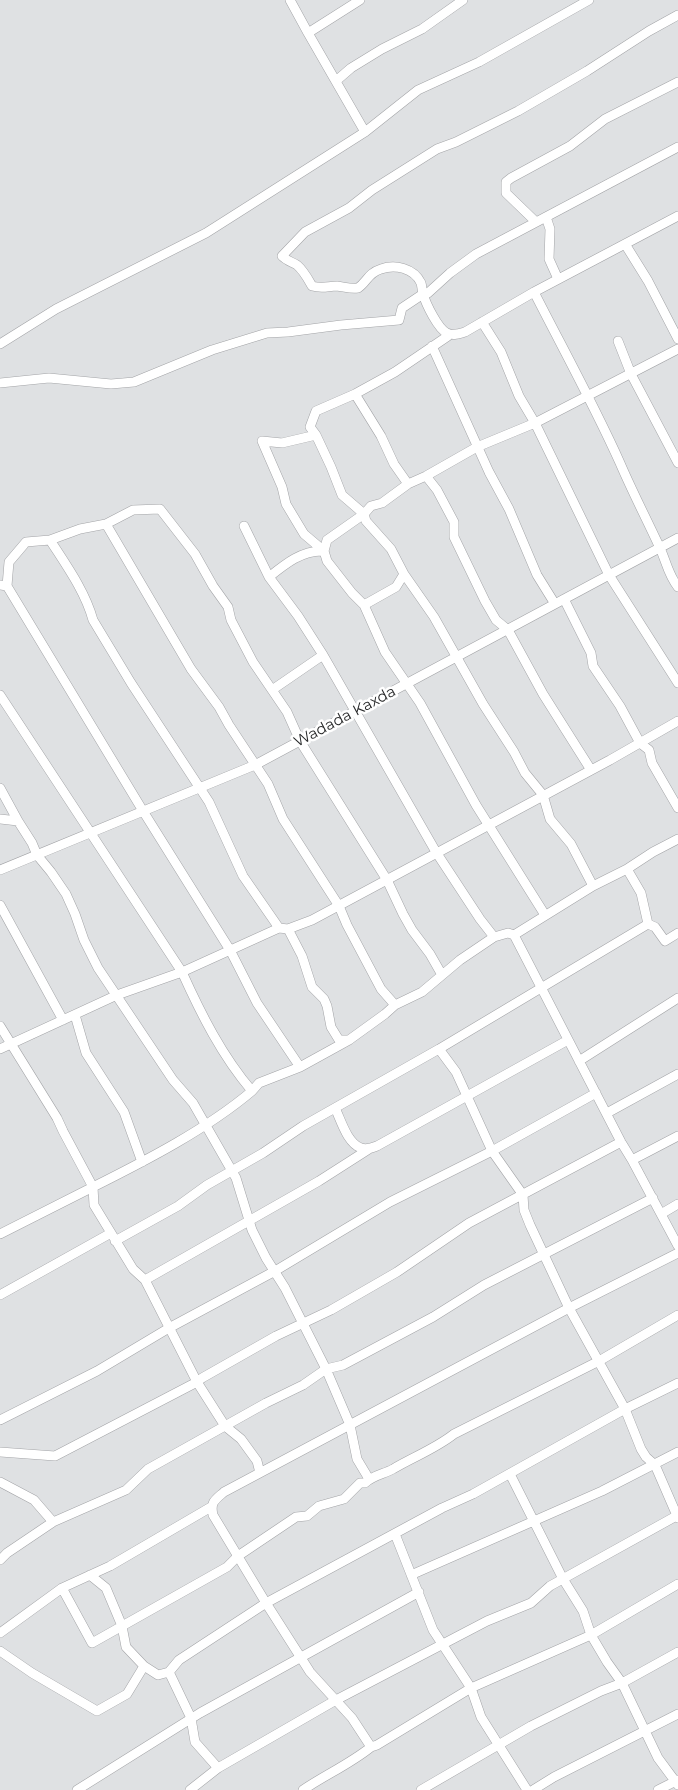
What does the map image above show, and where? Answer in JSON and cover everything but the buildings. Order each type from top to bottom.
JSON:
[{"type":"street","points":[[290,0],[365,132]]},
{"type":"street","points":[[308,33],[360,0]]},
{"type":"street","points":[[336,81],[351,68],[382,49],[422,29],[463,0]]},
{"type":"street","points":[[0,344],[56,309],[206,233],[365,132],[418,90],[480,62],[589,0]]},
{"type":"street","points":[[678,15],[518,111],[456,142],[437,149],[372,190],[349,208],[304,232],[282,256],[296,264],[312,286],[323,288],[337,286],[348,289],[358,288],[370,274],[391,266],[406,269],[414,274],[421,283],[423,294],[440,327],[446,333],[456,335],[678,216]]},
{"type":"street","points":[[536,222],[506,193],[506,182],[570,146],[605,119],[678,82]]},
{"type":"street","points":[[0,383],[49,378],[111,384],[134,382],[212,350],[267,333],[288,332],[341,324],[399,320],[402,308],[423,294],[428,293],[450,272],[476,254],[678,147]]},
{"type":"street","points":[[546,217],[550,229],[549,259],[558,279]]},
{"type":"street","points":[[625,244],[648,281],[678,339]]},
{"type":"street","points":[[534,292],[588,396],[637,504],[660,548],[670,576],[678,588]]},
{"type":"street","points":[[482,322],[502,352],[513,384],[535,423],[609,575],[678,684]]},
{"type":"street","points":[[446,333],[448,336],[395,372],[355,394],[316,411],[310,427],[332,467],[342,496],[364,514],[366,521],[391,549],[404,574],[434,617],[525,773],[543,795],[550,819],[571,844],[592,886]]},
{"type":"street","points":[[618,341],[631,374],[678,463]]},
{"type":"street","points":[[432,346],[478,448],[509,509],[537,575],[555,604]]},
{"type":"street","points":[[544,915],[488,825],[420,703],[385,652],[364,605],[335,572],[327,561],[324,551],[327,540],[364,514],[371,506],[382,503],[408,484],[478,448],[535,423],[678,349]]},
{"type":"street","points":[[355,394],[381,436],[394,464],[408,484]]},
{"type":"street","points":[[316,435],[282,443],[262,441],[282,487],[286,504],[304,534],[324,551]]},
{"type":"street","points":[[426,476],[437,490],[454,522],[454,537],[485,601],[496,620],[508,630],[543,694],[590,770]]},
{"type":"street","points":[[300,1067],[257,1003],[230,950],[4,586],[10,562],[26,542],[50,540],[80,529],[106,524],[133,510],[160,509],[195,554],[213,586],[228,607],[234,628],[253,662],[287,712],[300,741],[387,880],[412,930],[430,954],[442,975]]},
{"type":"street","points":[[106,524],[191,669],[219,707],[268,784],[283,819],[339,906],[381,989],[395,1005]]},
{"type":"street","points":[[244,526],[269,577],[298,616],[323,655],[436,852],[494,937]]},
{"type":"street","name":"Wadada Kaxda","points":[[0,870],[255,766],[678,538]]},
{"type":"street","points":[[50,540],[73,578],[90,610],[93,620],[131,683],[209,802],[243,876],[302,956],[312,987],[324,999],[327,1006],[331,1027],[339,1040],[349,1040]]},
{"type":"street","points":[[269,577],[289,561],[312,550],[324,551]]},
{"type":"street","points":[[364,605],[396,587],[404,574]]},
{"type":"street","points":[[564,599],[591,653],[593,666],[620,706],[640,742],[648,750],[652,763],[678,808]]},
{"type":"street","points":[[272,690],[323,655]]},
{"type":"street","points":[[0,695],[182,972],[202,1018],[240,1077],[252,1091]]},
{"type":"street","points":[[0,1049],[117,995],[182,972],[230,950],[339,906],[678,721]]},
{"type":"street","points":[[0,788],[37,855],[66,894],[76,914],[84,940],[98,968],[177,1085],[193,1103],[236,1178],[250,1221],[266,1258],[275,1271],[326,1369],[350,1424],[356,1459],[369,1479]]},
{"type":"street","points":[[0,819],[18,820]]},
{"type":"street","points":[[0,1234],[142,1162],[243,1100],[259,1083],[300,1067],[349,1040],[395,1005],[422,992],[460,960],[494,937],[508,934],[514,935],[592,886],[627,870],[653,852],[678,839]]},
{"type":"street","points":[[627,870],[641,893],[648,924]]},
{"type":"street","points":[[0,904],[63,1020]]},
{"type":"street","points":[[648,924],[655,927],[665,941],[678,933]]},
{"type":"street","points":[[0,1295],[178,1206],[207,1185],[263,1153],[303,1126],[439,1049],[648,924]]},
{"type":"street","points":[[514,935],[621,1142],[678,1246]]},
{"type":"street","points":[[579,1061],[676,1002]]},
{"type":"street","points":[[75,1015],[86,1053],[124,1112],[142,1162]]},
{"type":"street","points":[[0,1026],[58,1118],[62,1131],[93,1187],[94,1205],[132,1269],[144,1280],[197,1382],[226,1426],[241,1439],[257,1461],[260,1473]]},
{"type":"street","points":[[144,1280],[319,1181],[369,1149],[568,1040]]},
{"type":"street","points":[[193,1789],[218,1768],[336,1700],[487,1620],[531,1603],[550,1586],[678,1516],[655,1466],[641,1449],[624,1408],[569,1308],[524,1210],[522,1195],[492,1151],[456,1072],[439,1049]]},
{"type":"street","points":[[607,1113],[678,1074]]},
{"type":"street","points":[[0,1420],[97,1371],[169,1328],[275,1271],[383,1206],[492,1151],[596,1093]]},
{"type":"street","points":[[335,1108],[348,1136],[362,1149],[369,1149]]},
{"type":"street","points":[[632,1160],[678,1136]]},
{"type":"street","points":[[0,1451],[56,1456],[197,1382],[218,1368],[302,1323],[331,1310],[388,1277],[469,1223],[621,1142]]},
{"type":"street","points":[[0,1560],[7,1553],[52,1522],[126,1490],[148,1469],[266,1403],[303,1385],[326,1369],[343,1365],[433,1317],[484,1285],[653,1198]]},
{"type":"street","points":[[661,1214],[678,1204]]},
{"type":"street","points":[[0,1633],[62,1588],[110,1566],[211,1507],[215,1500],[224,1492],[569,1308],[678,1253]]},
{"type":"street","points":[[62,1588],[92,1643],[227,1567],[238,1556],[296,1517],[308,1516],[319,1506],[344,1499],[360,1482],[365,1483],[369,1479],[392,1470],[440,1445],[454,1434],[599,1361],[678,1315]]},
{"type":"street","points":[[90,1575],[106,1588],[122,1626],[126,1647],[144,1666],[158,1675],[170,1672],[180,1660],[266,1603],[510,1474],[624,1408],[678,1383]]},
{"type":"street","points":[[411,1575],[602,1491],[655,1466],[678,1452]]},
{"type":"street","points":[[510,1474],[563,1579],[583,1610],[591,1635],[622,1683],[658,1758],[677,1782],[658,1790]]},
{"type":"street","points":[[0,1482],[34,1500],[52,1522]]},
{"type":"street","points":[[211,1507],[213,1515],[310,1672],[352,1718],[371,1747]]},
{"type":"street","points":[[395,1534],[433,1630],[471,1688],[481,1717],[527,1790]]},
{"type":"street","points":[[303,1790],[326,1774],[356,1760],[371,1747],[471,1688],[591,1635],[678,1584]]},
{"type":"street","points":[[77,1790],[191,1718],[419,1592]]},
{"type":"street","points":[[0,1651],[97,1711],[127,1694],[144,1666]]},
{"type":"street","points":[[421,1790],[499,1744],[561,1711],[622,1683],[678,1652]]},
{"type":"street","points":[[170,1672],[191,1718],[195,1742],[218,1768]]},
{"type":"street","points":[[533,1790],[554,1777],[678,1714]]}]
